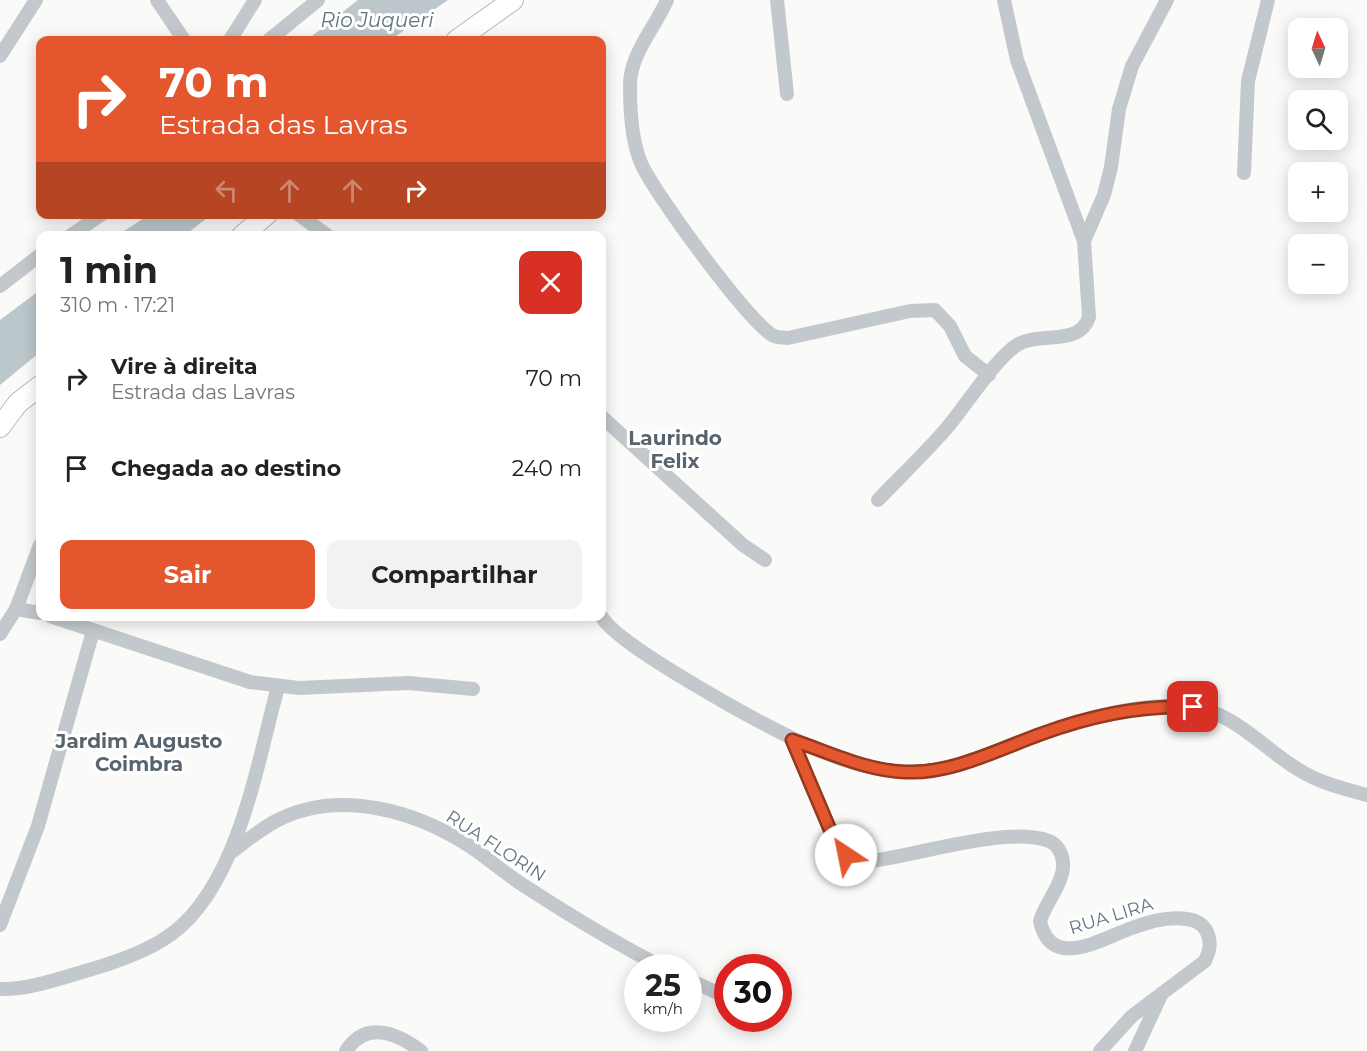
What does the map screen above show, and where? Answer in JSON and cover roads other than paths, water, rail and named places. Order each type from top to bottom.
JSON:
[{"type":"street","points":[[0,56],[36,0]]},
{"type":"street","points":[[157,0],[181,36]]},
{"type":"street","points":[[232,36],[255,0]]},
{"type":"street","points":[[274,36],[318,0]]},
{"type":"street","points":[[463,36],[513,0]]},
{"type":"street","points":[[668,0],[633,65],[630,85],[640,160],[648,177],[709,263],[751,313],[774,336],[788,338],[910,311],[935,310],[950,326],[965,356],[989,375]]},
{"type":"street","points":[[777,0],[787,94]]},
{"type":"street","points":[[878,500],[945,430],[1003,357],[1024,341],[1080,332],[1086,326],[1089,317],[1084,241],[1017,60],[1004,0]]},
{"type":"street","points":[[1084,241],[1104,195],[1111,166],[1119,109],[1132,66],[1167,0]]},
{"type":"street","points":[[1244,172],[1248,81],[1268,0]]},
{"type":"street","points":[[77,231],[95,219]]},
{"type":"street","points":[[248,231],[261,219]]},
{"type":"street","points":[[305,219],[321,231]]},
{"type":"street","points":[[0,286],[36,258]]},
{"type":"street","points":[[0,427],[18,403],[36,389]]},
{"type":"street","points":[[606,421],[744,545],[765,560]]},
{"type":"street","points":[[0,633],[16,609],[36,556]]},
{"type":"street","points":[[16,609],[36,612]]},
{"type":"street","points":[[65,621],[250,682],[278,687],[408,683],[473,689]]},
{"type":"street","points":[[605,621],[616,633],[694,685],[792,740],[863,765],[907,772],[937,769],[977,758],[1062,726],[1099,717],[1164,706],[1193,707],[1218,714],[1240,727],[1301,771],[1324,782],[1367,795]]},
{"type":"street","points":[[0,925],[39,826],[93,631]]},
{"type":"street","points":[[0,989],[31,985],[102,966],[163,940],[205,900],[233,851],[278,687]]},
{"type":"street","name":"RUA LIRA","points":[[792,740],[834,839],[846,855],[864,862],[1004,838],[1038,838],[1052,842],[1060,850],[1064,864],[1040,921],[1047,939],[1054,945],[1078,948],[1166,919],[1192,920],[1203,926],[1209,937],[1210,950],[1205,961],[1132,1016],[1100,1051]]},
{"type":"street","name":"RUA FLORIN","points":[[233,851],[265,826],[284,816],[319,806],[342,804],[398,814],[445,832],[591,929],[638,954]]},
{"type":"street","points":[[1135,1051],[1162,993]]},
{"type":"street","points":[[346,1051],[360,1036],[378,1031],[400,1037],[421,1051]]},
{"type":"water","name":"Rio Juqueri","points":[[358,0],[448,0],[396,36],[312,36]]},
{"type":"water","points":[[142,219],[206,219],[190,231],[124,231]]},
{"type":"water","points":[[36,293],[36,355],[0,385],[0,320]]},
{"type":"district","name":"Laurindo Felix","points":[[675,450]]},
{"type":"district","name":"Jardim Augusto Coimbra","points":[[139,752]]}]
